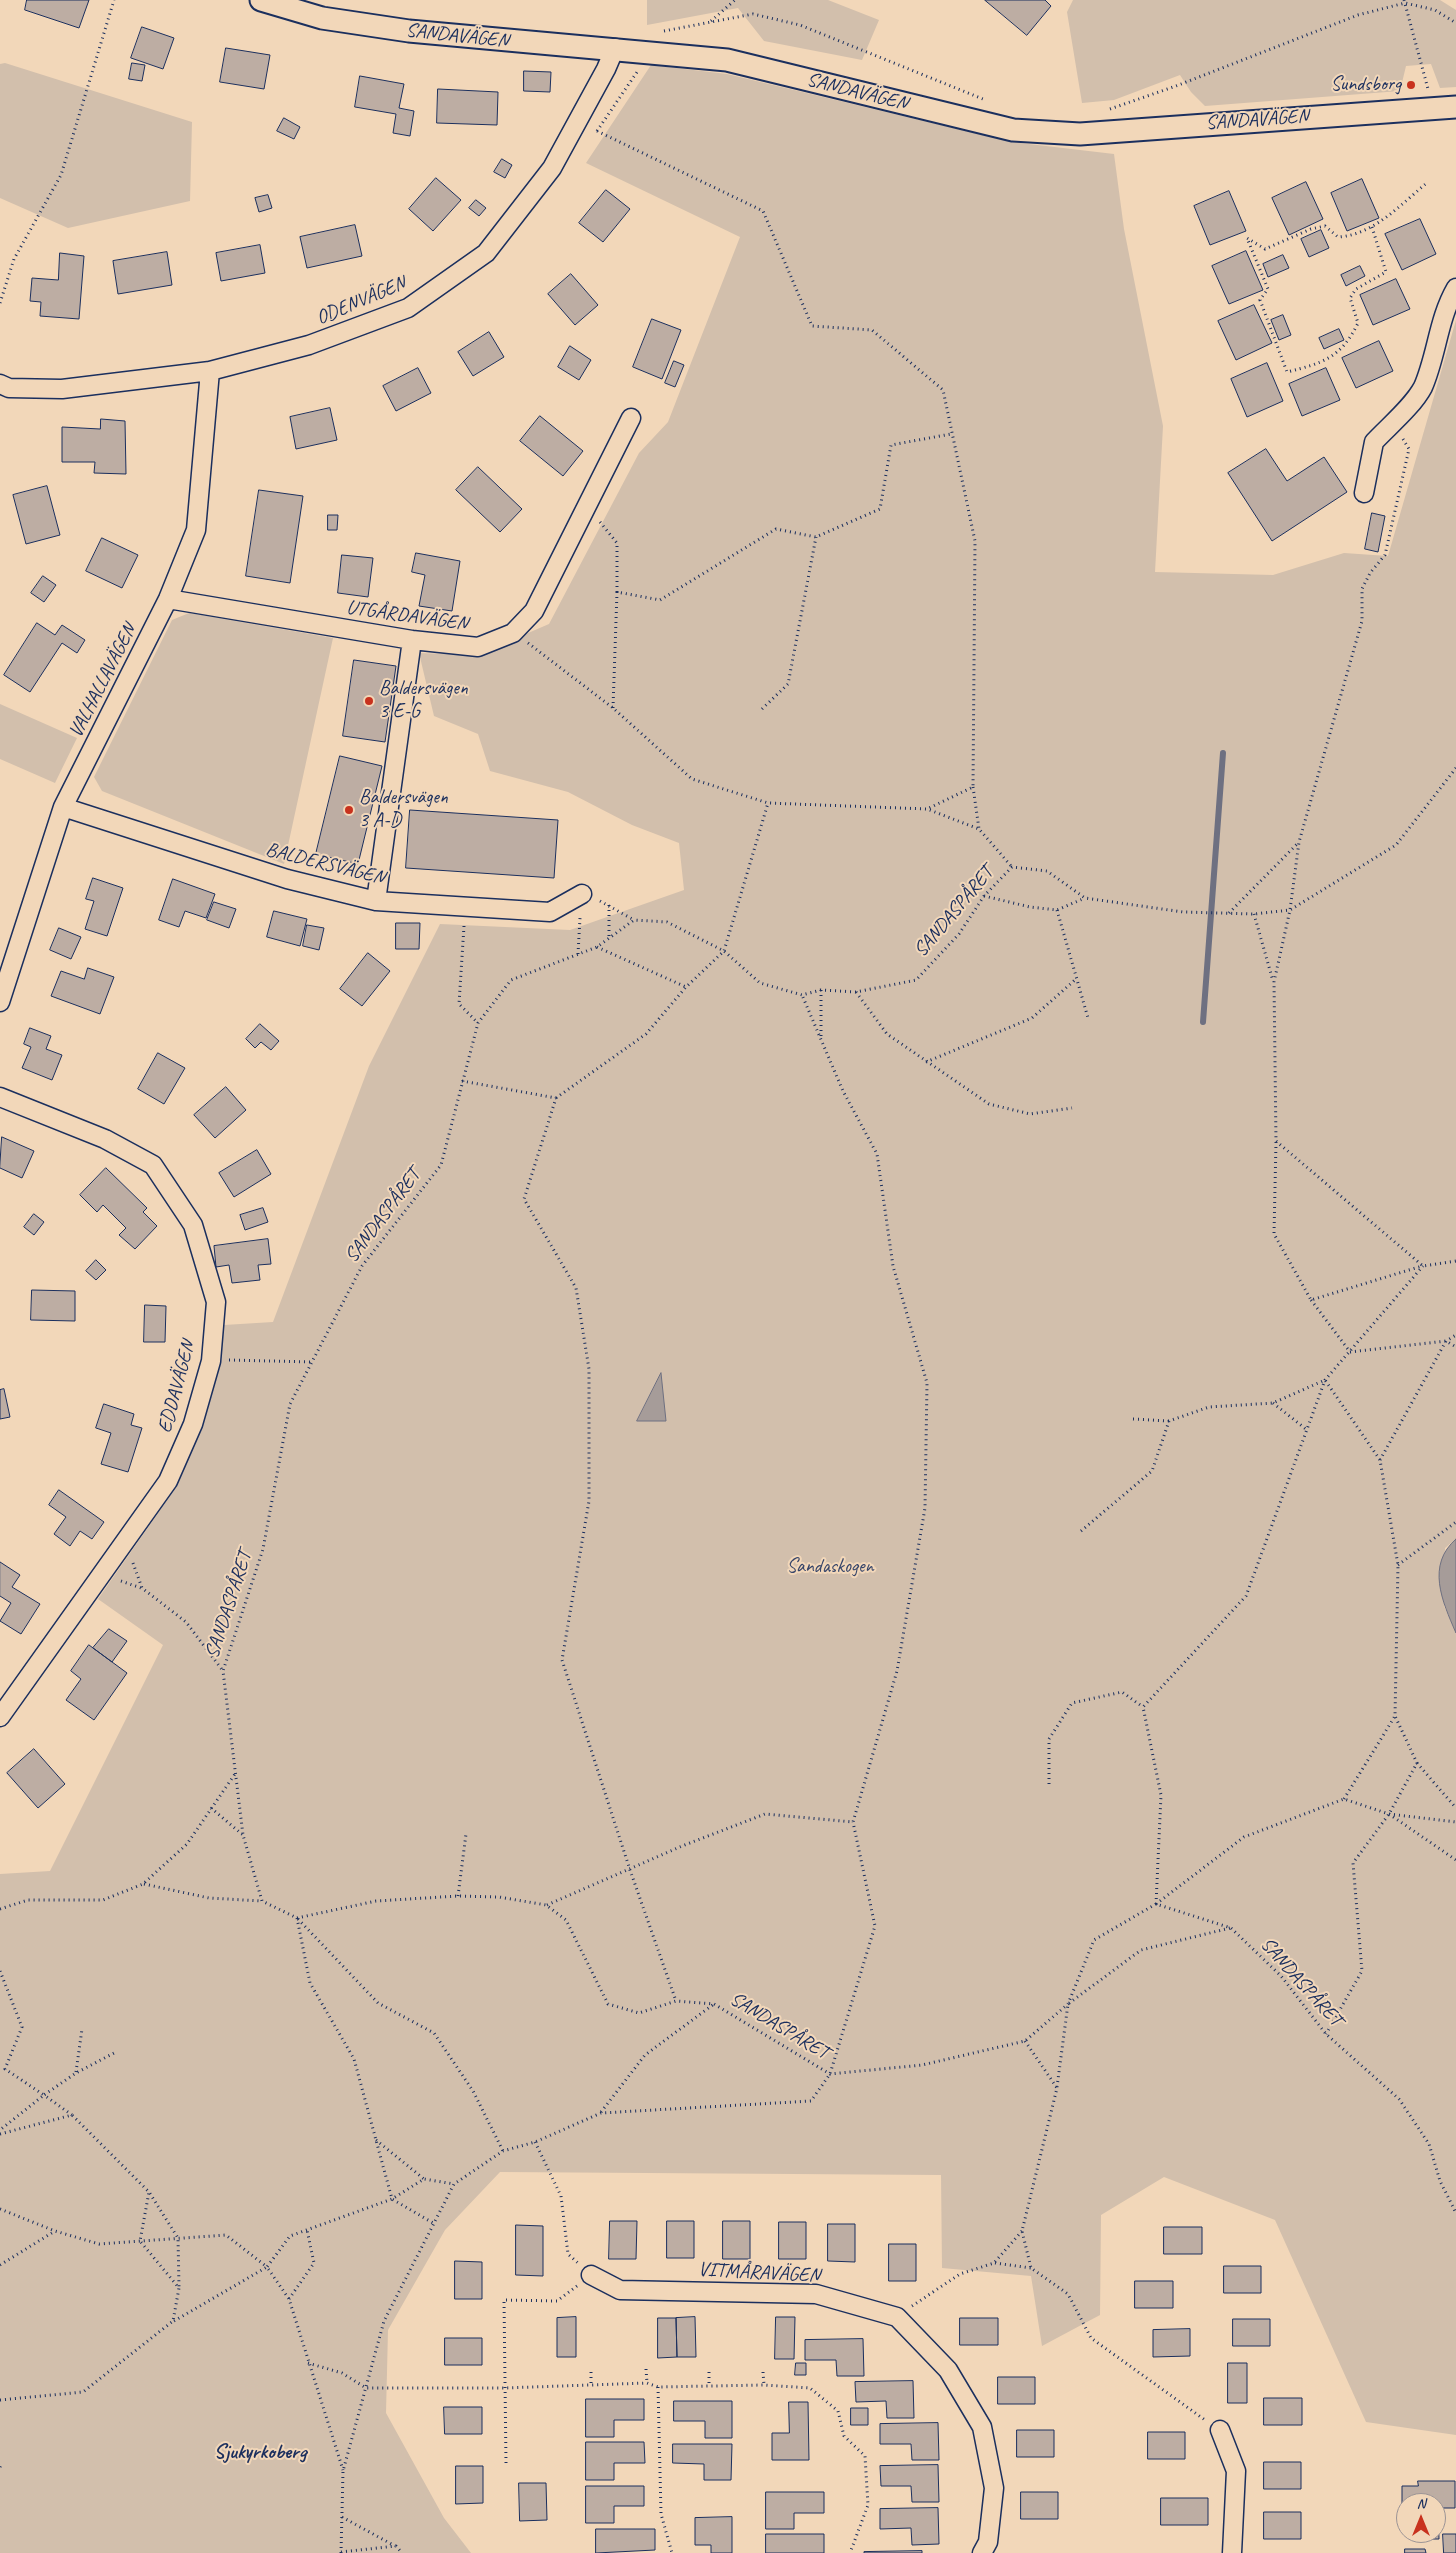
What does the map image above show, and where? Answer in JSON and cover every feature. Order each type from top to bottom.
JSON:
[{"type":"street","name":"SANDAVÄGEN","points":[[261,0],[322,18],[409,32],[496,41],[615,48],[727,60],[1012,130],[1080,134],[1456,107]]},
{"type":"street","name":"ODENVÄGEN","points":[[0,384],[9,388],[62,389],[210,371],[309,345],[408,308],[486,253],[552,168],[578,123],[615,48]]},
{"type":"street","points":[[1364,493],[1374,442],[1393,423],[1422,387],[1447,303],[1456,288]]},
{"type":"street","name":"VALHALLAVÄGEN","points":[[0,1002],[63,807],[168,599],[196,530],[210,371]]},
{"type":"street","name":"UTGÅRDAVÄGEN","points":[[168,599],[412,640],[478,647],[513,632],[534,611],[631,418]]},
{"type":"street","points":[[376,901],[412,640]]},
{"type":"street","name":"BALDERSVÄGEN","points":[[63,807],[287,878],[376,901],[550,912],[582,894]]},
{"type":"street","name":"EDDAVÄGEN","points":[[0,1097],[105,1140],[154,1165],[193,1224],[216,1302],[211,1361],[193,1424],[168,1481],[0,1717]]},
{"type":"street","name":"VITMÅRAVÄGEN","points":[[591,2275],[620,2290],[816,2294],[897,2316]]},
{"type":"street","points":[[897,2316],[948,2370],[982,2427],[994,2488],[988,2542],[982,2553]]},
{"type":"street","points":[[1220,2430],[1236,2471],[1232,2553]]},
{"type":"path","points":[[0,303],[14,259],[61,174],[114,0]]},
{"type":"path","points":[[710,22],[735,0]]},
{"type":"path","points":[[1405,2],[1419,49],[1429,94]]},
{"type":"path","points":[[1108,110],[1176,86],[1358,15],[1405,2],[1435,10],[1456,23]]},
{"type":"path","points":[[597,131],[644,63],[645,35],[753,14],[800,25],[990,102]]},
{"type":"path","points":[[578,123],[763,211],[812,326],[872,330],[943,390],[975,541],[973,787],[979,828]]},
{"type":"path","points":[[1372,227],[1386,272],[1356,289],[1350,298],[1358,323],[1350,339],[1336,355],[1319,364],[1287,372],[1260,300],[1268,289],[1247,238],[1265,249],[1311,229],[1325,226],[1338,236],[1351,236],[1372,227],[1428,182]]},
{"type":"path","points":[[1350,1352],[1311,1300],[1274,1234],[1276,1141],[1274,982],[1290,910],[1299,842],[1362,621],[1362,590],[1370,573],[1384,555],[1407,459],[1409,449],[1393,423]]},
{"type":"path","points":[[617,592],[660,600],[776,529],[816,537],[880,509],[891,445],[951,434]]},
{"type":"path","points":[[587,506],[617,543],[613,708]]},
{"type":"path","points":[[762,709],[788,684],[816,537]]},
{"type":"path","points":[[513,632],[613,708],[692,779],[768,803],[927,809],[979,828],[1012,867]]},
{"type":"path","name":"SANDASPÅRET","points":[[802,995],[821,990],[856,992],[916,980],[959,934],[984,896],[1012,867],[1047,871],[1086,898],[1183,912],[1254,914],[1290,910],[1396,845],[1456,768]]},
{"type":"path","points":[[927,809],[973,787]]},
{"type":"path","points":[[676,2001],[630,1870],[562,1660],[589,1501],[589,1369],[576,1288],[524,1199],[556,1098],[646,1034],[686,987],[724,951],[768,803]]},
{"type":"path","points":[[1229,914],[1299,842]]},
{"type":"path","points":[[396,2546],[341,2553],[343,2471],[384,2321],[454,2184],[503,2151],[535,2142],[601,2113],[811,2101],[830,2074],[876,1926],[853,1822],[897,1671],[925,1508],[927,1383],[893,1266],[877,1154],[821,1043],[802,995],[760,982],[724,951],[667,922],[634,920],[608,905],[582,894],[578,955]]},
{"type":"path","points":[[984,896],[1030,907],[1057,910],[1086,898]]},
{"type":"path","points":[[608,905],[609,938]]},
{"type":"path","points":[[465,908],[459,1004],[478,1023]]},
{"type":"path","points":[[1057,910],[1088,1018]]},
{"type":"path","points":[[1254,914],[1274,982]]},
{"type":"path","name":"SANDASPÅRET","points":[[262,1901],[243,1835],[223,1671],[263,1549],[290,1404],[362,1266],[441,1165],[478,1023],[511,980],[597,947],[634,920]]},
{"type":"path","points":[[597,947],[686,987]]},
{"type":"path","points":[[925,1062],[1032,1018],[1076,978]]},
{"type":"path","points":[[821,990],[821,1043]]},
{"type":"path","points":[[856,992],[887,1034],[925,1062],[989,1104],[1030,1114],[1072,1108]]},
{"type":"path","points":[[462,1082],[556,1098]]},
{"type":"path","points":[[1276,1141],[1423,1266]]},
{"type":"path","points":[[1311,1300],[1423,1266],[1456,1261]]},
{"type":"path","points":[[1143,1707],[1246,1596],[1325,1380],[1423,1266]]},
{"type":"path","points":[[1350,1352],[1446,1341],[1456,1335]]},
{"type":"path","points":[[1446,1341],[1456,1347]]},
{"type":"path","points":[[1380,1460],[1446,1341]]},
{"type":"path","points":[[211,1361],[311,1362]]},
{"type":"path","points":[[1325,1380],[1380,1460],[1398,1565],[1394,1716],[1417,1762],[1456,1808]]},
{"type":"path","points":[[1133,1419],[1169,1420],[1209,1407],[1273,1403],[1325,1380]]},
{"type":"path","points":[[1273,1403],[1307,1430]]},
{"type":"path","points":[[1081,1531],[1152,1471],[1169,1420]]},
{"type":"path","points":[[1398,1565],[1456,1522]]},
{"type":"path","points":[[125,1542],[142,1588],[186,1622],[223,1671]]},
{"type":"path","points":[[1050,1784],[1050,1739],[1072,1703],[1122,1692],[1143,1707],[1161,1795],[1156,1904]]},
{"type":"path","points":[[1156,1904],[1244,1837],[1344,1799],[1394,1716]]},
{"type":"path","points":[[1326,2034],[1362,1971],[1353,1862],[1389,1814],[1417,1762]]},
{"type":"path","points":[[0,1909],[28,1900],[103,1900],[143,1884],[187,1844],[235,1773]]},
{"type":"path","points":[[1344,1799],[1389,1814],[1456,1822]]},
{"type":"path","points":[[211,1808],[243,1835]]},
{"type":"path","points":[[546,1905],[682,1846],[766,1814],[853,1822]]},
{"type":"path","points":[[1389,1814],[1456,1860]]},
{"type":"path","points":[[458,1896],[466,1834]]},
{"type":"path","points":[[143,1884],[210,1898],[262,1901],[297,1918],[378,2003],[434,2033],[474,2091],[503,2151]]},
{"type":"path","name":"SANDASPÅRET","points":[[297,1918],[376,1901],[458,1896],[499,1897],[546,1905],[566,1920],[608,2004],[639,2013],[676,2001],[714,2004],[830,2074],[922,2065],[1025,2041],[1068,2004],[1094,1940],[1156,1904],[1230,1928],[1281,1976],[1326,2034],[1399,2099],[1429,2144],[1440,2181],[1456,2213]]},
{"type":"path","points":[[297,1918],[310,1983],[354,2059],[392,2199],[434,2223]]},
{"type":"path","points":[[1031,2268],[1022,2231],[1056,2088],[1068,2004],[1141,1950],[1230,1928]]},
{"type":"path","points":[[0,1971],[22,2027],[5,2069],[72,2115],[149,2192],[178,2238],[179,2288],[173,2321]]},
{"type":"path","points":[[601,2113],[645,2055],[714,2004]]},
{"type":"path","points":[[76,2073],[82,2029]]},
{"type":"path","points":[[1025,2041],[1056,2088]]},
{"type":"path","points":[[0,2130],[44,2095],[76,2073],[114,2053]]},
{"type":"path","points":[[0,2134],[72,2115]]},
{"type":"path","points":[[376,2140],[424,2179],[454,2184]]},
{"type":"path","points":[[506,2463],[504,2300],[557,2301],[591,2275],[568,2254],[561,2196],[535,2142]]},
{"type":"path","points":[[0,2400],[83,2392],[173,2321],[267,2267],[290,2236],[392,2199],[424,2179]]},
{"type":"path","points":[[140,2241],[149,2192]]},
{"type":"path","points":[[0,2209],[55,2232],[99,2244],[226,2235],[267,2267],[289,2299],[343,2471]]},
{"type":"path","points":[[289,2299],[314,2263],[307,2230]]},
{"type":"path","points":[[994,2263],[1022,2231]]},
{"type":"path","points":[[0,2265],[55,2232]]},
{"type":"path","points":[[140,2241],[179,2288]]},
{"type":"path","points":[[897,2316],[960,2274],[994,2263],[1031,2268],[1068,2294],[1091,2338],[1220,2430]]},
{"type":"path","points":[[308,2362],[342,2373],[366,2388],[504,2388],[646,2383],[658,2387],[764,2385],[810,2388],[838,2411],[844,2436],[866,2456],[868,2505],[850,2553]]},
{"type":"path","points":[[591,2369],[591,2384]]},
{"type":"path","points":[[646,2369],[646,2383]]},
{"type":"path","points":[[709,2372],[709,2385]]},
{"type":"path","points":[[763,2372],[764,2385]]},
{"type":"path","points":[[658,2387],[661,2514],[672,2553]]},
{"type":"path","points":[[342,2517],[396,2546],[402,2553]]},
{"type":"green space","points":[[647,0],[828,0],[879,20],[862,60],[764,41],[738,8],[647,25]]},
{"type":"green space","points":[[1073,0],[1440,0],[1456,10],[1456,87],[1440,88],[1431,64],[1406,66],[1400,91],[1205,106],[1191,92],[1180,75],[1114,100],[1082,103],[1067,12]]},
{"type":"green space","points":[[5,63],[192,122],[190,201],[68,228],[0,198],[0,64]]},
{"type":"green space","name":"Sandaskogen","points":[[651,65],[727,74],[1012,142],[1114,154],[1124,229],[1163,426],[1155,572],[1273,575],[1344,553],[1388,556],[1456,320],[1456,1539],[1445,1548],[1444,1606],[1456,1633],[1456,2435],[1366,2422],[1275,2220],[1164,2177],[1101,2215],[1100,2315],[1042,2346],[1031,2276],[942,2268],[941,2175],[500,2172],[445,2230],[388,2330],[386,2413],[444,2518],[471,2553],[0,2553],[0,1874],[50,1871],[163,1645],[98,1599],[177,1486],[201,1429],[218,1371],[224,1325],[273,1322],[369,1066],[440,924],[570,930],[684,890],[679,843],[632,825],[568,792],[490,771],[478,734],[434,716],[419,653],[477,655],[549,624],[639,453],[668,422],[740,237],[586,163]]},
{"type":"green space","points":[[189,613],[333,638],[284,864],[102,791],[94,777],[172,620]]},
{"type":"green space","points":[[0,704],[77,738],[55,783],[0,759]]},
{"type":"shaded area","points":[[661,1373],[666,1421],[637,1421]]},
{"type":"shaded area","points":[[1456,1539],[1456,1633],[1442,1596],[1439,1572],[1441,1560],[1447,1549]]},
{"type":"building","points":[[27,0],[89,0],[79,28],[25,10]]},
{"type":"building","points":[[985,0],[1045,0],[1051,6],[1027,35]]},
{"type":"building","points":[[142,27],[174,38],[163,69],[131,58]]},
{"type":"building","points":[[226,48],[270,55],[264,89],[220,82]]},
{"type":"building","points":[[132,63],[145,65],[142,81],[129,79]]},
{"type":"building","points":[[524,71],[551,72],[550,92],[524,91]]},
{"type":"building","points":[[360,76],[404,84],[399,108],[414,111],[410,136],[393,133],[396,114],[355,107]]},
{"type":"building","points":[[438,89],[498,92],[497,125],[437,123]]},
{"type":"building","points":[[284,118],[300,127],[294,139],[277,131]]},
{"type":"building","points":[[502,159],[512,165],[505,178],[494,172]]},
{"type":"building","points":[[436,178],[461,200],[433,231],[409,209]]},
{"type":"building","points":[[1362,179],[1379,218],[1347,231],[1331,193]]},
{"type":"building","points":[[1306,182],[1323,219],[1289,235],[1272,198]]},
{"type":"building","points":[[606,190],[630,209],[603,242],[579,223]]},
{"type":"building","points":[[1229,191],[1246,231],[1210,245],[1194,206]]},
{"type":"building","points":[[268,195],[272,208],[259,212],[255,198]]},
{"type":"building","points":[[476,200],[486,208],[479,216],[469,208]]},
{"type":"building","points":[[1420,219],[1436,254],[1402,270],[1385,234]]},
{"type":"building","points":[[355,225],[362,256],[307,268],[300,237]]},
{"type":"building","points":[[1321,230],[1329,248],[1309,257],[1301,239]]},
{"type":"building","points":[[260,245],[265,273],[221,281],[216,253]]},
{"type":"building","points":[[1246,251],[1263,290],[1229,304],[1212,266]]},
{"type":"building","points":[[167,252],[172,285],[118,294],[113,261]]},
{"type":"building","points":[[60,253],[84,256],[79,319],[40,316],[41,302],[30,301],[32,278],[58,280]]},
{"type":"building","points":[[1283,255],[1289,268],[1268,277],[1263,264]]},
{"type":"building","points":[[1360,266],[1365,276],[1346,286],[1341,275]]},
{"type":"building","points":[[571,274],[598,305],[575,325],[548,294]]},
{"type":"building","points":[[1396,279],[1410,309],[1373,325],[1360,295]]},
{"type":"building","points":[[1254,305],[1272,343],[1236,360],[1218,321]]},
{"type":"building","points":[[1283,315],[1291,335],[1279,340],[1271,320]]},
{"type":"building","points":[[652,319],[681,330],[662,379],[633,367]]},
{"type":"building","points":[[1339,329],[1344,340],[1324,349],[1319,338]]},
{"type":"building","points":[[489,332],[504,357],[473,376],[458,352]]},
{"type":"building","points":[[1379,341],[1393,371],[1356,388],[1342,358]]},
{"type":"building","points":[[570,346],[591,360],[579,380],[558,367]]},
{"type":"building","points":[[674,361],[684,365],[675,387],[665,383]]},
{"type":"building","points":[[1267,363],[1283,401],[1247,417],[1231,379]]},
{"type":"building","points":[[418,368],[431,393],[396,411],[383,386]]},
{"type":"building","points":[[1326,368],[1340,400],[1302,416],[1289,384]]},
{"type":"building","points":[[330,408],[337,440],[296,449],[290,417]]},
{"type":"building","points":[[540,416],[583,451],[563,476],[520,441]]},
{"type":"building","points":[[101,419],[125,421],[126,474],[94,473],[95,462],[62,462],[62,427],[100,429]]},
{"type":"building","points":[[1266,449],[1287,481],[1324,457],[1347,492],[1272,541],[1228,473]]},
{"type":"building","points":[[478,467],[522,509],[500,532],[456,490]]},
{"type":"building","points":[[47,486],[60,535],[26,544],[13,495]]},
{"type":"building","points":[[259,490],[303,496],[290,583],[246,576]]},
{"type":"building","points":[[1372,513],[1385,516],[1378,552],[1365,549]]},
{"type":"building","points":[[328,515],[338,515],[337,530],[328,530]]},
{"type":"building","points":[[102,538],[138,555],[122,588],[86,571]]},
{"type":"building","points":[[416,553],[460,561],[452,611],[419,606],[425,575],[412,572]]},
{"type":"building","points":[[342,555],[373,558],[368,597],[338,593]]},
{"type":"building","points":[[43,576],[56,585],[44,602],[31,593]]},
{"type":"building","points":[[37,623],[55,635],[62,625],[85,640],[77,653],[62,643],[30,692],[4,675]]},
{"type":"building","name":"Baldersvägen 3 E-G","points":[[354,660],[396,666],[385,742],[343,736]]},
{"type":"building","name":"Baldersvägen 3 A-D","points":[[340,756],[382,766],[358,864],[316,854]]},
{"type":"building","points":[[410,810],[558,820],[554,878],[406,868]]},
{"type":"building","points":[[93,878],[123,888],[107,936],[85,929],[94,901],[86,899]]},
{"type":"building","points":[[173,879],[215,894],[206,918],[185,911],[179,927],[159,920]]},
{"type":"building","points":[[214,902],[236,909],[229,928],[207,920]]},
{"type":"building","points":[[274,911],[307,919],[300,946],[267,937]]},
{"type":"building","points":[[396,923],[420,923],[419,949],[396,949]]},
{"type":"building","points":[[307,925],[324,928],[319,950],[303,946]]},
{"type":"building","points":[[59,928],[81,937],[71,959],[50,950]]},
{"type":"building","points":[[368,953],[390,971],[362,1006],[340,989]]},
{"type":"building","points":[[88,968],[114,977],[100,1014],[51,996],[61,971],[84,979]]},
{"type":"building","points":[[260,1024],[279,1041],[271,1050],[261,1042],[255,1048],[246,1039]]},
{"type":"building","points":[[30,1028],[51,1036],[46,1049],[62,1055],[52,1080],[22,1068],[31,1047],[24,1044]]},
{"type":"building","points":[[158,1053],[185,1068],[164,1104],[138,1089]]},
{"type":"building","points":[[226,1087],[246,1110],[215,1138],[194,1115]]},
{"type":"building","points":[[2,1137],[34,1151],[22,1178],[0,1168]]},
{"type":"building","points":[[257,1150],[271,1174],[234,1197],[219,1173]]},
{"type":"building","points":[[106,1168],[147,1208],[143,1212],[157,1226],[135,1249],[119,1235],[126,1228],[103,1205],[97,1212],[80,1195]]},
{"type":"building","points":[[263,1208],[268,1222],[245,1230],[240,1215]]},
{"type":"building","points":[[34,1214],[44,1222],[34,1235],[24,1227]]},
{"type":"building","points":[[268,1239],[271,1264],[258,1265],[260,1280],[232,1283],[229,1265],[216,1267],[214,1246]]},
{"type":"building","points":[[96,1260],[106,1270],[96,1280],[86,1271]]},
{"type":"building","points":[[32,1290],[75,1291],[75,1321],[31,1320]]},
{"type":"building","points":[[145,1305],[166,1306],[165,1342],[144,1342]]},
{"type":"building","points":[[4,1389],[10,1417],[0,1419],[0,1390]]},
{"type":"building","points":[[104,1404],[134,1414],[131,1425],[142,1428],[128,1472],[101,1464],[111,1433],[96,1428]]},
{"type":"building","points":[[59,1490],[104,1522],[92,1539],[80,1531],[70,1546],[54,1534],[66,1517],[49,1505]]},
{"type":"building","points":[[0,1562],[20,1575],[12,1587],[40,1604],[21,1634],[0,1621],[11,1603],[0,1596]]},
{"type":"building","points":[[109,1629],[127,1641],[112,1662],[93,1648]]},
{"type":"building","points":[[89,1645],[127,1673],[94,1720],[66,1700],[81,1679],[71,1671]]},
{"type":"building","points":[[34,1749],[65,1784],[38,1808],[7,1773]]},
{"type":"building","points":[[610,2221],[637,2221],[636,2259],[609,2259]]},
{"type":"building","points":[[667,2221],[694,2221],[694,2258],[667,2258]]},
{"type":"building","points":[[723,2221],[750,2221],[750,2259],[723,2259]]},
{"type":"building","points":[[779,2222],[806,2222],[806,2259],[779,2259]]},
{"type":"building","points":[[828,2224],[855,2224],[855,2262],[828,2261]]},
{"type":"building","points":[[516,2225],[543,2226],[543,2276],[516,2275]]},
{"type":"building","points":[[1164,2227],[1202,2227],[1202,2254],[1164,2254]]},
{"type":"building","points":[[889,2244],[916,2244],[916,2281],[889,2281]]},
{"type":"building","points":[[455,2261],[482,2262],[482,2299],[455,2299]]},
{"type":"building","points":[[1224,2266],[1261,2266],[1261,2293],[1224,2293]]},
{"type":"building","points":[[1135,2281],[1173,2281],[1173,2308],[1135,2308]]},
{"type":"building","points":[[576,2317],[576,2357],[557,2357],[557,2318]]},
{"type":"building","points":[[695,2317],[696,2357],[677,2357],[676,2318]]},
{"type":"building","points":[[776,2317],[795,2317],[794,2359],[775,2359]]},
{"type":"building","points":[[658,2318],[676,2318],[677,2357],[658,2358]]},
{"type":"building","points":[[960,2318],[998,2318],[998,2345],[960,2345]]},
{"type":"building","points":[[1233,2319],[1270,2319],[1270,2346],[1233,2346]]},
{"type":"building","points":[[1190,2329],[1190,2356],[1153,2357],[1153,2330]]},
{"type":"building","points":[[445,2338],[482,2338],[482,2365],[445,2365]]},
{"type":"building","points":[[863,2339],[864,2376],[837,2376],[836,2360],[805,2360],[805,2340]]},
{"type":"building","points":[[796,2363],[806,2363],[806,2375],[795,2375]]},
{"type":"building","points":[[1228,2363],[1247,2363],[1247,2403],[1228,2403]]},
{"type":"building","points":[[998,2377],[1035,2377],[1035,2404],[998,2404]]},
{"type":"building","points":[[913,2381],[914,2418],[887,2418],[886,2401],[856,2402],[855,2382]]},
{"type":"building","points":[[1264,2398],[1302,2398],[1302,2425],[1264,2425]]},
{"type":"building","points":[[586,2399],[644,2399],[644,2420],[614,2420],[614,2437],[586,2437]]},
{"type":"building","points":[[674,2401],[732,2401],[732,2438],[705,2438],[705,2421],[674,2421]]},
{"type":"building","points":[[789,2402],[808,2402],[809,2460],[772,2460],[772,2433],[789,2433]]},
{"type":"building","points":[[444,2407],[482,2407],[482,2434],[445,2434]]},
{"type":"building","points":[[851,2408],[868,2408],[868,2425],[851,2425]]},
{"type":"building","points":[[938,2423],[939,2460],[912,2460],[911,2444],[880,2444],[880,2424]]},
{"type":"building","points":[[1017,2430],[1054,2430],[1054,2457],[1017,2457]]},
{"type":"building","points":[[1148,2432],[1185,2432],[1185,2459],[1148,2459]]},
{"type":"building","points":[[586,2442],[644,2442],[645,2463],[614,2463],[614,2480],[586,2480]]},
{"type":"building","points":[[673,2444],[732,2444],[731,2480],[704,2480],[704,2464],[673,2463]]},
{"type":"building","points":[[1264,2462],[1301,2462],[1301,2489],[1264,2489]]},
{"type":"building","points":[[938,2465],[939,2502],[912,2502],[911,2486],[881,2486],[880,2466]]},
{"type":"building","points":[[456,2466],[483,2466],[483,2503],[456,2504]]},
{"type":"building","points":[[1418,2481],[1455,2481],[1455,2508],[1446,2508],[1446,2493],[1402,2493],[1402,2486],[1418,2486]]},
{"type":"building","points":[[519,2483],[546,2483],[547,2520],[520,2521]]},
{"type":"building","points":[[586,2486],[644,2486],[644,2506],[614,2506],[614,2523],[586,2523]]},
{"type":"building","points":[[766,2492],[824,2492],[824,2513],[794,2513],[794,2529],[766,2529]]},
{"type":"building","points":[[1021,2492],[1058,2492],[1058,2519],[1021,2519]]},
{"type":"building","points":[[1161,2498],[1208,2498],[1208,2525],[1161,2525]]},
{"type":"building","points":[[938,2508],[939,2544],[912,2545],[911,2528],[880,2529],[880,2509]]},
{"type":"building","points":[[1264,2512],[1301,2512],[1301,2539],[1264,2539]]},
{"type":"building","points":[[732,2517],[732,2553],[711,2553],[711,2545],[695,2545],[695,2518]]},
{"type":"building","points":[[596,2529],[655,2529],[655,2550],[596,2553]]},
{"type":"building","points":[[766,2534],[824,2534],[824,2553],[766,2553]]},
{"type":"building","points":[[1446,2534],[1456,2534],[1456,2553],[1444,2553],[1443,2543],[1446,2543]]},
{"type":"building","points":[[1405,2549],[1425,2549],[1426,2553],[1405,2553]]},
{"type":"building","points":[[922,2551],[922,2553],[864,2553],[864,2552]]},
{"type":"waterway","points":[[1203,1022],[1223,753]]},
{"type":"place","name":"Sundsborg","points":[[1411,85]]},
{"type":"place","name":"Baldersvägen 3 E-G","points":[[369,701]]},
{"type":"place","name":"Baldersvägen 3 A-D","points":[[349,810]]},
{"type":"district","name":"Sjukyrkoberg","points":[[260,2452]]}]
